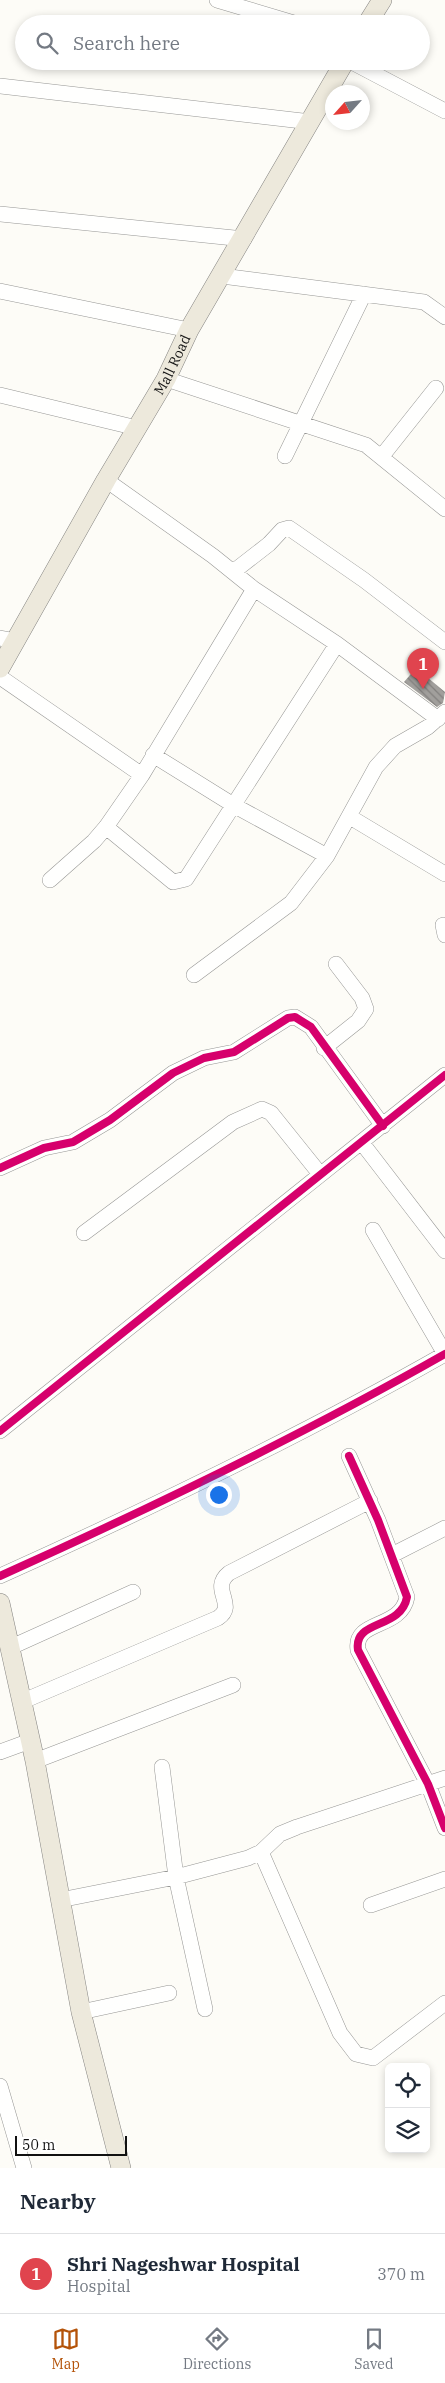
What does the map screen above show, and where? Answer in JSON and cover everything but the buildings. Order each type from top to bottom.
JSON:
[{"type":"main road","points":[[373,15],[382,0]]},
{"type":"main road","name":"Mall Road","points":[[0,668],[8,640],[166,379],[189,330],[244,239],[340,70]]},
{"type":"main road","points":[[0,1603],[35,1761],[80,2012],[121,2168]]},
{"type":"street","points":[[217,0],[267,15]]},
{"type":"street","points":[[369,70],[443,104]]},
{"type":"street","points":[[0,86],[311,122]]},
{"type":"street","points":[[0,214],[244,239]]},
{"type":"street","points":[[222,276],[424,302],[445,317]]},
{"type":"street","points":[[0,291],[189,330]]},
{"type":"street","points":[[285,456],[364,294]]},
{"type":"street","points":[[166,379],[353,439],[382,456],[445,509]]},
{"type":"street","points":[[382,456],[436,388]]},
{"type":"street","points":[[0,395],[137,428]]},
{"type":"street","points":[[106,480],[254,589],[442,715],[389,752],[376,767],[327,856],[290,903],[194,976]]},
{"type":"street","points":[[233,572],[269,544],[282,530],[289,528],[295,530],[445,642]]},
{"type":"street","points":[[50,880],[94,841],[106,827],[142,775],[254,589]]},
{"type":"street","points":[[106,827],[173,882],[177,882],[190,874],[337,644]]},
{"type":"street","points":[[0,677],[142,775]]},
{"type":"street","points":[[153,755],[235,806],[327,856]]},
{"type":"street","points":[[350,817],[445,874]]},
{"type":"street","points":[[324,1048],[358,1021],[366,1009],[362,998],[336,964]]},
{"type":"street","points":[[0,1168],[44,1148],[73,1142],[110,1120],[179,1070],[204,1058],[234,1052],[288,1018],[295,1018],[311,1027],[324,1048],[383,1126]]},
{"type":"street","points":[[0,1431],[445,1075]]},
{"type":"street","points":[[84,1233],[233,1122],[250,1112],[262,1109],[271,1113],[320,1174]]},
{"type":"street","points":[[362,1143],[445,1251]]},
{"type":"street","points":[[0,1576],[109,1527],[365,1400],[445,1354],[373,1230]]},
{"type":"street","points":[[349,1456],[370,1501],[407,1597],[406,1605],[395,1617],[363,1632],[358,1645],[390,1715],[428,1784],[445,1828]]},
{"type":"street","points":[[21,1702],[222,1616],[226,1604],[220,1584],[222,1578],[370,1501]]},
{"type":"street","points":[[392,1555],[445,1528]]},
{"type":"street","points":[[9,1648],[133,1592]]},
{"type":"street","points":[[35,1761],[232,1685]]},
{"type":"street","points":[[0,1752],[30,1741]]},
{"type":"street","points":[[162,1767],[176,1877],[205,2009]]},
{"type":"street","points":[[60,1900],[176,1877],[261,1852],[280,1834],[297,1827],[445,1778]]},
{"type":"street","points":[[261,1852],[340,2033],[356,2054],[373,2058],[445,2003]]},
{"type":"street","points":[[371,1905],[445,1879]]},
{"type":"street","points":[[80,2012],[169,1993]]},
{"type":"street","points":[[0,2086],[24,2168]]},
{"type":"cycle path","points":[[0,1168],[44,1148],[73,1142],[110,1120],[173,1073],[204,1058],[234,1052],[288,1018],[295,1017],[311,1027],[383,1126]]},
{"type":"cycle path","points":[[0,1431],[445,1075]]},
{"type":"cycle path","points":[[0,1576],[225,1470],[336,1414],[445,1354]]},
{"type":"cycle path","points":[[349,1456],[378,1520],[407,1597],[403,1607],[396,1615],[363,1633],[358,1640],[358,1650],[428,1784],[445,1828]]},
{"type":"place","name":"Shri Nageshwar Hospital","points":[[423,689]]}]
